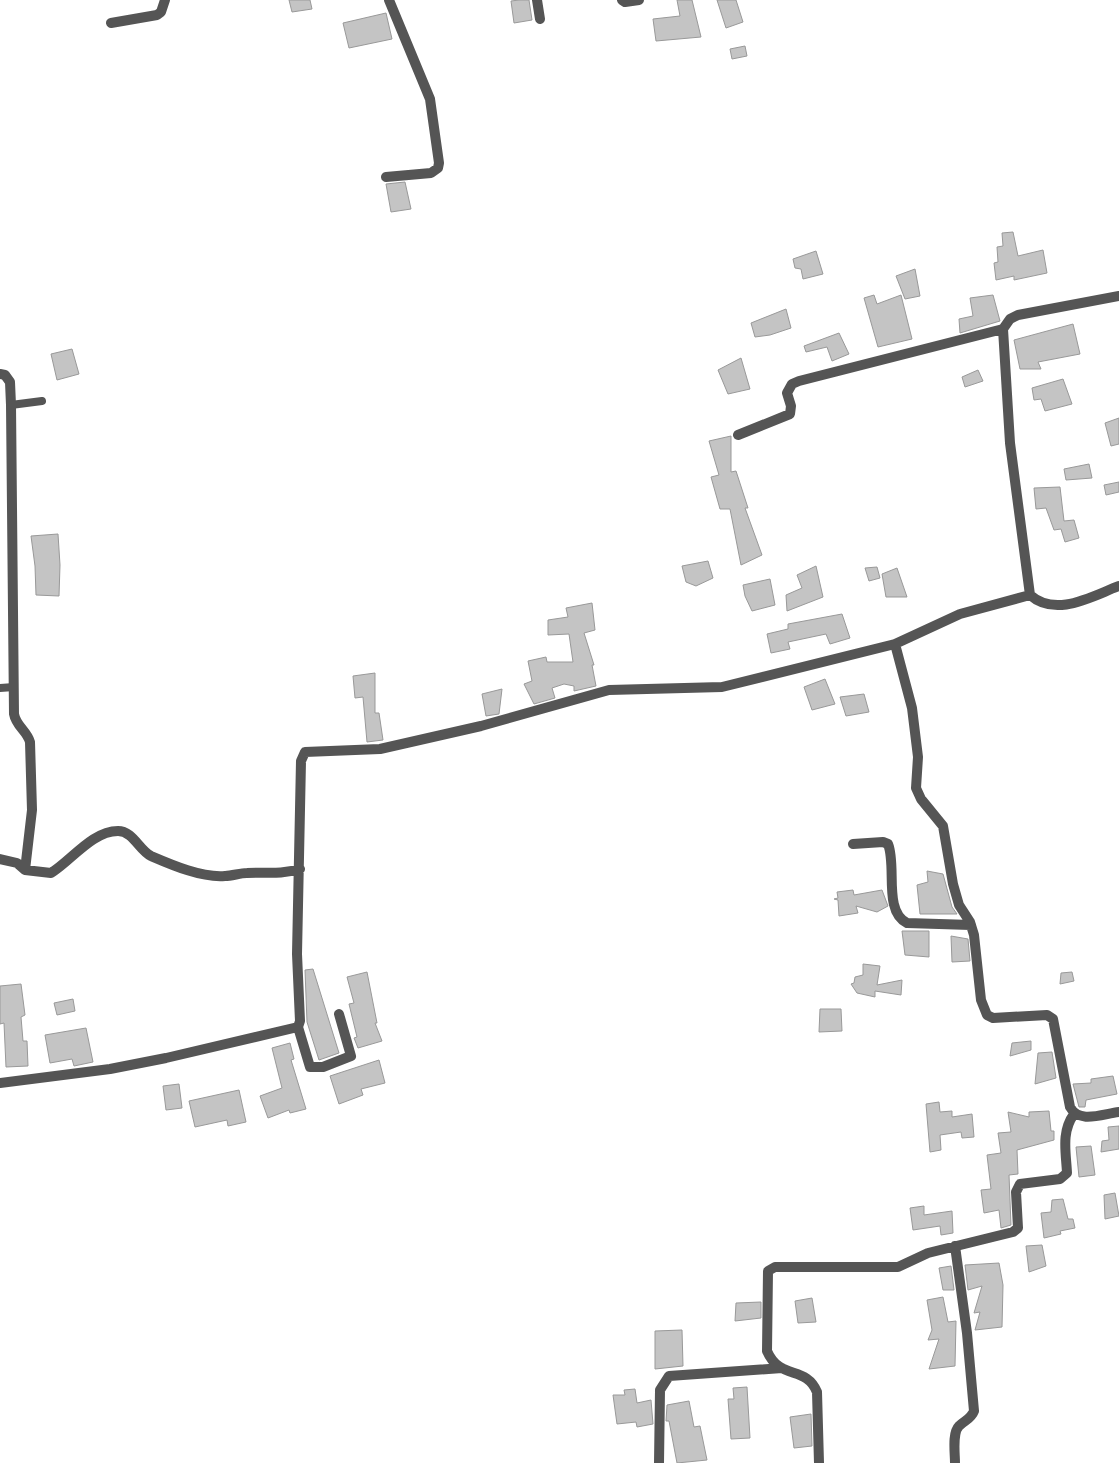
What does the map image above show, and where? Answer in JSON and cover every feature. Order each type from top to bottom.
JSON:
[{"type":"street","points":[[111,23],[157,15],[161,12],[165,0]]},
{"type":"street","points":[[386,177],[431,173],[438,168],[439,163],[430,98],[390,0]]},
{"type":"street","points":[[537,0],[540,19]]},
{"type":"street","points":[[622,0],[639,0]]},
{"type":"street","points":[[1119,296],[1018,315],[1010,318],[1003,329],[1010,444],[1030,595],[1038,602],[1064,606],[1119,586]]},
{"type":"street","points":[[738,435],[790,414],[787,392],[792,384],[799,381],[1003,329]]},
{"type":"street","points":[[0,374],[5,375],[10,382],[11,404],[15,719],[26,732],[30,742],[32,810],[25,870]]},
{"type":"street","points":[[339,1014],[351,1056],[323,1067],[310,1067],[298,1026],[300,1021],[297,954],[301,761],[305,752],[380,749],[481,726],[609,690],[722,687],[895,644],[960,614],[1030,595]]},
{"type":"street","points":[[895,644],[912,708],[918,757],[916,788],[921,799],[943,826],[953,884],[959,904],[971,925],[974,935],[981,1000],[987,1015],[993,1018],[1047,1015],[1052,1019],[1070,1107],[1074,1114],[1083,1118],[1119,1112]]},
{"type":"street","points":[[0,859],[17,864],[25,870],[51,873],[84,846],[119,831],[129,835],[150,855],[201,874],[224,876],[248,873],[281,874],[300,869]]},
{"type":"street","points":[[853,844],[883,842],[888,844],[894,906],[901,920],[906,923],[971,925]]},
{"type":"street","points":[[0,1084],[147,1062],[298,1026]]},
{"type":"street","points":[[819,1463],[818,1392],[810,1378],[782,1368],[772,1361],[768,1351],[768,1274],[771,1268],[898,1267],[928,1253],[1013,1232],[1018,1228],[1016,1192],[1020,1184],[1065,1177],[1067,1173],[1066,1124],[1074,1114]]},
{"type":"street","points":[[954,1463],[956,1431],[959,1426],[972,1416],[974,1411],[967,1333],[955,1246]]},
{"type":"street","points":[[659,1463],[660,1390],[669,1376],[782,1368]]},
{"type":"lane","points":[[11,404],[42,401]]},
{"type":"lane","points":[[0,688],[14,687]]},
{"type":"building","points":[[289,0],[310,0],[312,9],[292,12]]},
{"type":"building","points":[[529,0],[532,20],[514,23],[511,1]]},
{"type":"building","points":[[677,0],[692,0],[701,37],[656,41],[653,19],[680,16]]},
{"type":"building","points":[[717,0],[736,0],[743,22],[726,28]]},
{"type":"building","points":[[386,13],[392,39],[349,48],[343,23]]},
{"type":"building","points":[[745,46],[747,56],[732,59],[730,49]]},
{"type":"building","points":[[405,182],[411,209],[391,212],[386,184]]},
{"type":"building","points":[[1013,232],[1018,256],[1043,250],[1047,273],[1014,280],[1014,276],[996,280],[994,263],[998,262],[997,247],[1003,246],[1002,233]]},
{"type":"building","points":[[816,251],[823,274],[803,279],[801,269],[795,268],[793,259]]},
{"type":"building","points":[[915,269],[920,296],[905,299],[896,276]]},
{"type":"building","points":[[874,295],[877,304],[901,295],[912,339],[878,347],[864,298]]},
{"type":"building","points":[[993,295],[1000,321],[960,333],[959,319],[973,316],[970,298]]},
{"type":"building","points":[[786,309],[791,328],[770,335],[755,337],[751,323]]},
{"type":"building","points":[[1073,324],[1080,354],[1038,362],[1041,369],[1020,369],[1014,340]]},
{"type":"building","points":[[839,333],[849,354],[832,361],[827,347],[806,352],[804,346]]},
{"type":"building","points":[[72,349],[79,374],[57,380],[51,354]]},
{"type":"building","points":[[741,358],[750,389],[728,394],[718,370]]},
{"type":"building","points":[[978,370],[983,381],[965,387],[962,377]]},
{"type":"building","points":[[1063,379],[1072,404],[1045,411],[1041,399],[1034,400],[1032,388]]},
{"type":"building","points":[[1119,418],[1119,444],[1111,446],[1105,423]]},
{"type":"building","points":[[731,436],[731,472],[736,471],[748,508],[745,508],[762,555],[741,565],[730,509],[720,509],[711,477],[719,475],[709,441]]},
{"type":"building","points":[[1089,464],[1092,478],[1066,480],[1064,469]]},
{"type":"building","points":[[1119,482],[1119,492],[1106,495],[1104,485]]},
{"type":"building","points":[[1060,487],[1064,521],[1074,520],[1079,538],[1065,542],[1061,529],[1054,530],[1046,508],[1036,509],[1034,488]]},
{"type":"building","points":[[58,534],[59,596],[36,595],[31,536]]},
{"type":"building","points":[[708,561],[713,578],[696,586],[686,582],[682,566]]},
{"type":"building","points":[[816,566],[823,597],[787,611],[786,595],[802,588],[797,575]]},
{"type":"building","points":[[877,567],[880,578],[869,581],[865,568]]},
{"type":"building","points":[[897,568],[907,597],[886,597],[882,574]]},
{"type":"building","points":[[770,579],[775,605],[752,611],[745,596],[743,585]]},
{"type":"building","points":[[592,603],[595,630],[584,633],[594,665],[592,665],[596,686],[574,691],[574,686],[564,684],[552,688],[555,698],[534,704],[524,684],[532,681],[528,661],[546,657],[547,662],[573,662],[569,634],[548,635],[548,620],[568,617],[566,608]]},
{"type":"building","points":[[842,614],[850,638],[830,644],[826,634],[788,642],[790,649],[771,653],[767,634],[788,629],[788,624]]},
{"type":"building","points":[[375,673],[375,713],[379,713],[383,740],[367,742],[363,697],[355,698],[353,676]]},
{"type":"building","points":[[825,679],[835,704],[812,710],[804,687]]},
{"type":"building","points":[[502,689],[499,714],[486,716],[482,694]]},
{"type":"building","points":[[864,694],[869,712],[846,716],[840,697]]},
{"type":"building","points":[[927,871],[943,874],[952,907],[957,914],[920,914],[917,885],[928,882]]},
{"type":"building","points":[[853,890],[854,895],[882,890],[888,906],[877,912],[856,906],[858,913],[839,916],[838,900],[834,899],[838,898],[837,892]]},
{"type":"building","points":[[902,931],[929,931],[929,957],[905,955]]},
{"type":"building","points":[[951,936],[968,939],[970,961],[952,962]]},
{"type":"building","points":[[863,964],[880,966],[877,985],[902,980],[901,995],[875,991],[875,997],[857,993],[851,984],[854,983],[855,977],[863,975]]},
{"type":"building","points":[[313,969],[339,1053],[319,1060],[307,1022],[305,970]]},
{"type":"building","points":[[367,972],[377,1023],[375,1023],[382,1041],[358,1048],[354,1038],[357,1037],[349,1004],[354,1003],[347,977]]},
{"type":"building","points":[[1072,972],[1074,981],[1060,984],[1061,973]]},
{"type":"building","points":[[21,984],[25,1015],[21,1017],[23,1041],[27,1041],[28,1066],[6,1067],[4,1023],[0,1024],[0,986]]},
{"type":"building","points":[[73,999],[75,1011],[57,1015],[54,1003]]},
{"type":"building","points":[[820,1009],[841,1009],[842,1031],[819,1032]]},
{"type":"building","points":[[86,1028],[93,1062],[74,1066],[72,1059],[50,1063],[45,1035]]},
{"type":"building","points":[[1031,1041],[1031,1050],[1010,1056],[1012,1043]]},
{"type":"building","points":[[290,1043],[294,1059],[291,1060],[306,1109],[290,1113],[289,1110],[268,1118],[260,1096],[282,1088],[272,1048]]},
{"type":"building","points":[[1052,1052],[1056,1078],[1035,1084],[1038,1053]]},
{"type":"building","points":[[379,1060],[385,1083],[361,1089],[363,1095],[339,1104],[330,1076]]},
{"type":"building","points":[[1113,1076],[1117,1094],[1086,1100],[1085,1107],[1079,1107],[1073,1084],[1091,1083],[1091,1079]]},
{"type":"building","points":[[179,1084],[182,1108],[166,1110],[163,1086]]},
{"type":"building","points":[[239,1090],[246,1122],[228,1126],[227,1120],[195,1127],[189,1101]]},
{"type":"building","points":[[939,1102],[940,1112],[952,1111],[952,1117],[972,1114],[974,1137],[962,1138],[961,1132],[940,1135],[941,1150],[930,1152],[926,1104]]},
{"type":"building","points":[[1049,1111],[1051,1131],[1054,1131],[1054,1140],[1017,1150],[1018,1174],[1009,1175],[1011,1225],[1001,1228],[999,1210],[984,1213],[981,1190],[991,1189],[987,1155],[1001,1153],[998,1133],[1011,1132],[1008,1112],[1029,1117],[1029,1112]]},
{"type":"building","points":[[1119,1126],[1119,1149],[1101,1152],[1102,1141],[1109,1140],[1108,1127]]},
{"type":"building","points":[[1091,1146],[1095,1175],[1079,1177],[1076,1147]]},
{"type":"building","points":[[1115,1193],[1119,1216],[1105,1219],[1104,1195]]},
{"type":"building","points":[[1063,1199],[1068,1219],[1073,1219],[1075,1228],[1060,1231],[1061,1234],[1044,1238],[1041,1213],[1051,1212],[1052,1200]]},
{"type":"building","points":[[924,1206],[924,1215],[952,1211],[953,1233],[941,1235],[940,1226],[913,1230],[910,1208]]},
{"type":"building","points":[[1042,1245],[1046,1266],[1029,1272],[1026,1246]]},
{"type":"building","points":[[999,1263],[1003,1285],[1002,1327],[975,1330],[980,1312],[974,1313],[982,1286],[968,1290],[965,1265]]},
{"type":"building","points":[[951,1266],[954,1290],[943,1290],[939,1268]]},
{"type":"building","points":[[943,1297],[948,1322],[956,1321],[955,1366],[929,1369],[939,1339],[928,1340],[932,1330],[927,1300]]},
{"type":"building","points":[[812,1298],[816,1322],[798,1323],[795,1301]]},
{"type":"building","points":[[761,1302],[761,1318],[735,1321],[736,1303]]},
{"type":"building","points":[[682,1330],[683,1366],[655,1369],[655,1331]]},
{"type":"building","points":[[747,1387],[750,1438],[731,1439],[728,1399],[734,1399],[733,1388]]},
{"type":"building","points":[[635,1389],[637,1403],[651,1400],[653,1424],[637,1427],[636,1422],[617,1424],[613,1395],[625,1395],[624,1390]]},
{"type":"building","points":[[689,1401],[694,1427],[700,1426],[707,1460],[677,1463],[669,1421],[666,1421],[667,1405]]},
{"type":"building","points":[[811,1414],[812,1446],[794,1448],[790,1417]]}]
